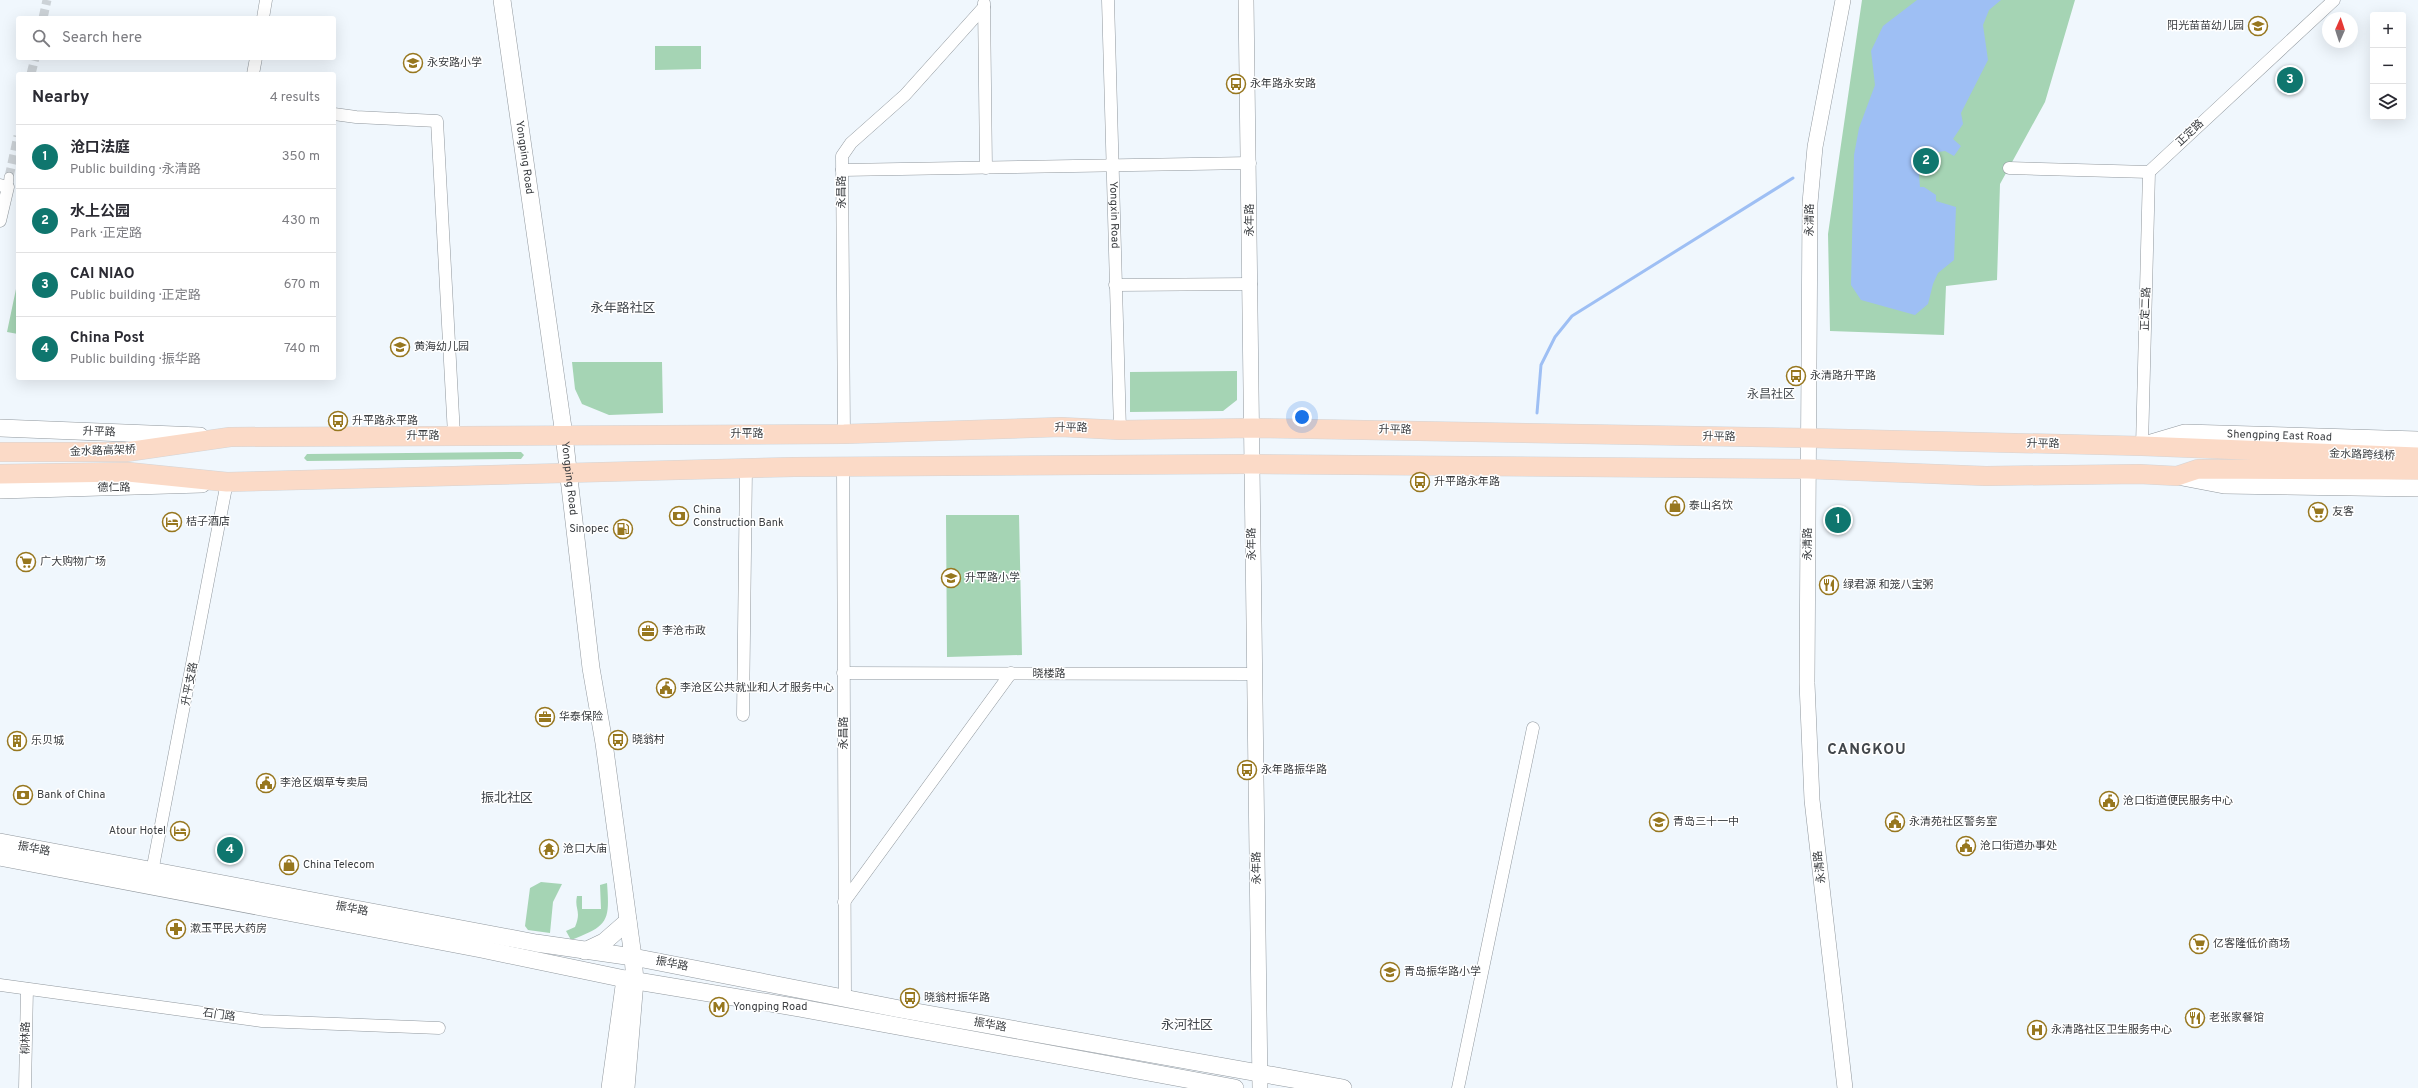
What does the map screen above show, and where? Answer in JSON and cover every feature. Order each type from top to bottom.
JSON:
[{"type":"main road","name":"Yongping Road","points":[[502,0],[564,435],[591,668],[604,743],[633,957],[610,1088]]},
{"type":"main road","name":"升平路","points":[[0,428],[230,437],[844,434],[1061,427],[1120,430],[1252,428],[1808,438],[2142,446],[2307,461]]},
{"type":"main road","name":"Shengping East Road","points":[[2142,446],[2185,433],[2418,440]]},
{"type":"main road","name":"金水路高架桥","points":[[0,452],[126,452],[230,437]]},
{"type":"main road","name":"金水路跨线桥","points":[[2307,461],[2418,457]]},
{"type":"main road","points":[[2177,476],[2198,469],[2307,461]]},
{"type":"main road","name":"金水路跨线桥","points":[[2307,461],[2418,470]]},
{"type":"main road","points":[[227,482],[746,469],[1251,464],[1808,470],[1986,476],[2140,474],[2177,476],[2224,485],[2418,488]]},
{"type":"main road","name":"金水路高架桥","points":[[0,474],[128,472],[227,482]]},
{"type":"main road","name":"德仁路","points":[[0,490],[183,487],[227,482]]},
{"type":"main road","name":"振华路","points":[[0,842],[151,878],[630,980],[800,1008],[1236,1088]]},
{"type":"main road","name":"振华路","points":[[0,857],[151,878],[585,951],[633,957],[845,997],[1260,1081],[1343,1088]]},
{"type":"main road","points":[[585,951],[604,942],[628,921]]},
{"type":"main road","name":"Yongping Road","points":[[626,1088],[630,980]]},
{"type":"street","points":[[263,16],[266,0]]},
{"type":"street","name":"Yongxin Road","points":[[1108,0],[1120,430]]},
{"type":"street","name":"永年路","points":[[1246,0],[1250,163],[1251,464],[1260,1081]]},
{"type":"street","name":"永清路","points":[[1843,0],[1815,147],[1810,203],[1806,683],[1812,800],[1845,1088]]},
{"type":"street","name":"正定路","points":[[2149,172],[2334,0]]},
{"type":"street","points":[[984,4],[986,168]]},
{"type":"street","name":"永昌路","points":[[844,434],[842,156],[851,143],[905,95],[984,4]]},
{"type":"street","points":[[253,72],[256,60]]},
{"type":"street","points":[[336,114],[356,117],[437,121],[454,436]]},
{"type":"street","points":[[842,170],[1250,163]]},
{"type":"street","points":[[2009,168],[2149,172]]},
{"type":"street","name":"正定二路","points":[[2142,446],[2149,172]]},
{"type":"street","points":[[0,221],[6,183]]},
{"type":"street","points":[[1115,285],[1250,284]]},
{"type":"street","name":"永昌路","points":[[843,468],[845,997]]},
{"type":"street","points":[[744,715],[746,469]]},
{"type":"street","name":"升平支路","points":[[151,878],[227,482]]},
{"type":"street","name":"晓楼路","points":[[843,673],[1254,674]]},
{"type":"street","points":[[844,902],[1011,674]]},
{"type":"street","points":[[1458,1088],[1533,728]]},
{"type":"street","name":"石门路","points":[[0,985],[262,1021],[439,1028]]},
{"type":"street","name":"柳林路","points":[[25,1088],[27,989]]},
{"type":"green space","points":[[1862,0],[2075,0],[2045,102],[2000,184],[1997,280],[1946,286],[1944,335],[1830,331],[1828,234]]},
{"type":"green space","points":[[655,46],[701,46],[701,69],[655,70]]},
{"type":"green space","points":[[16,289],[16,334],[7,332]]},
{"type":"green space","points":[[572,362],[662,362],[663,413],[609,415],[582,404],[575,389]]},
{"type":"green space","points":[[1237,371],[1237,400],[1223,411],[1130,412],[1130,372]]},
{"type":"green space","points":[[521,452],[524,455],[521,459],[307,461],[304,458],[307,454]]},
{"type":"green space","points":[[946,515],[1019,515],[1022,655],[947,657]]},
{"type":"green space","points":[[541,882],[562,884],[553,902],[550,933],[528,930],[525,926],[530,888]]},
{"type":"green space","points":[[607,883],[608,906],[604,921],[593,931],[571,940],[566,931],[575,927],[577,921],[577,896],[582,896],[582,909],[601,909],[600,885]]},
{"type":"water","points":[[1917,0],[2001,0],[1989,10],[1983,25],[1988,60],[1961,113],[1963,124],[1953,139],[1961,146],[1954,156],[1945,151],[1932,153],[1935,161],[1931,161],[1925,168],[1922,165],[1919,175],[1920,187],[1924,187],[1936,195],[1936,201],[1956,207],[1954,260],[1938,273],[1933,284],[1928,304],[1915,315],[1861,300],[1851,285],[1854,155],[1859,128],[1875,85],[1871,51],[1883,26]]},
{"type":"waterway","points":[[1537,413],[1541,365],[1555,337],[1572,316],[1793,178]]},
{"type":"tunnel","points":[[43,16],[47,0]]},
{"type":"tunnel","points":[[32,72],[34,60]]},
{"type":"tunnel","points":[[9,177],[16,145]]},
{"type":"place","name":"阳光苗苗幼儿园","points":[[2258,26]]},
{"type":"place","name":"永安路小学","points":[[413,63]]},
{"type":"place","name":"CAI NIAO","points":[[2290,80]]},
{"type":"place","name":"永年路永安路","points":[[1236,84]]},
{"type":"place","name":"水上公园","points":[[1926,161]]},
{"type":"place","name":"黄海幼儿园","points":[[400,347]]},
{"type":"place","name":"永清路升平路","points":[[1796,376]]},
{"type":"place","name":"升平路永平路","points":[[338,421]]},
{"type":"place","name":"升平路永年路","points":[[1420,482]]},
{"type":"place","name":"泰山名饮","points":[[1675,506]]},
{"type":"place","name":"友客","points":[[2318,512]]},
{"type":"place","name":"China Construction Bank","points":[[679,516]]},
{"type":"place","name":"沧口法庭","points":[[1838,520]]},
{"type":"place","name":"桔子酒店","points":[[172,522]]},
{"type":"place","name":"Sinopec","points":[[623,529]]},
{"type":"place","name":"广大购物广场","points":[[26,562]]},
{"type":"place","name":"升平路小学","points":[[951,578]]},
{"type":"place","name":"绿君源 和笼八宝粥","points":[[1829,585]]},
{"type":"place","name":"李沧市政","points":[[648,631]]},
{"type":"place","name":"李沧区公共就业和人才服务中心","points":[[666,688]]},
{"type":"place","name":"华泰保险","points":[[545,717]]},
{"type":"place","name":"晓翁村","points":[[618,740]]},
{"type":"place","name":"乐贝城","points":[[17,741]]},
{"type":"place","name":"永年路振华路","points":[[1247,770]]},
{"type":"place","name":"李沧区烟草专卖局","points":[[266,783]]},
{"type":"place","name":"Bank of China","points":[[23,795]]},
{"type":"place","name":"沧口街道便民服务中心","points":[[2109,801]]},
{"type":"place","name":"青岛三十一中","points":[[1659,822]]},
{"type":"place","name":"永清苑社区警务室","points":[[1895,822]]},
{"type":"place","name":"Atour Hotel","points":[[180,831]]},
{"type":"place","name":"沧口街道办事处","points":[[1966,846]]},
{"type":"place","name":"沧口大庙","points":[[549,849]]},
{"type":"place","name":"China Post","points":[[230,850]]},
{"type":"place","name":"China Telecom","points":[[289,865]]},
{"type":"place","name":"漱玉平民大药房","points":[[176,929]]},
{"type":"place","name":"亿客隆低价商场","points":[[2199,944]]},
{"type":"place","name":"青岛振华路小学","points":[[1390,972]]},
{"type":"place","name":"晓翁村振华路","points":[[910,998]]},
{"type":"place","name":"Yongping Road","points":[[719,1007]]},
{"type":"place","name":"老张家餐馆","points":[[2195,1018]]},
{"type":"place","name":"永清路社区卫生服务中心","points":[[2037,1030]]},
{"type":"district","name":"永年路社区","points":[[623,309]]},
{"type":"district","name":"永昌社区","points":[[1771,395]]},
{"type":"district","name":"CANGKOU","points":[[1867,750]]},
{"type":"district","name":"振北社区","points":[[507,799]]},
{"type":"district","name":"永河社区","points":[[1187,1026]]}]
